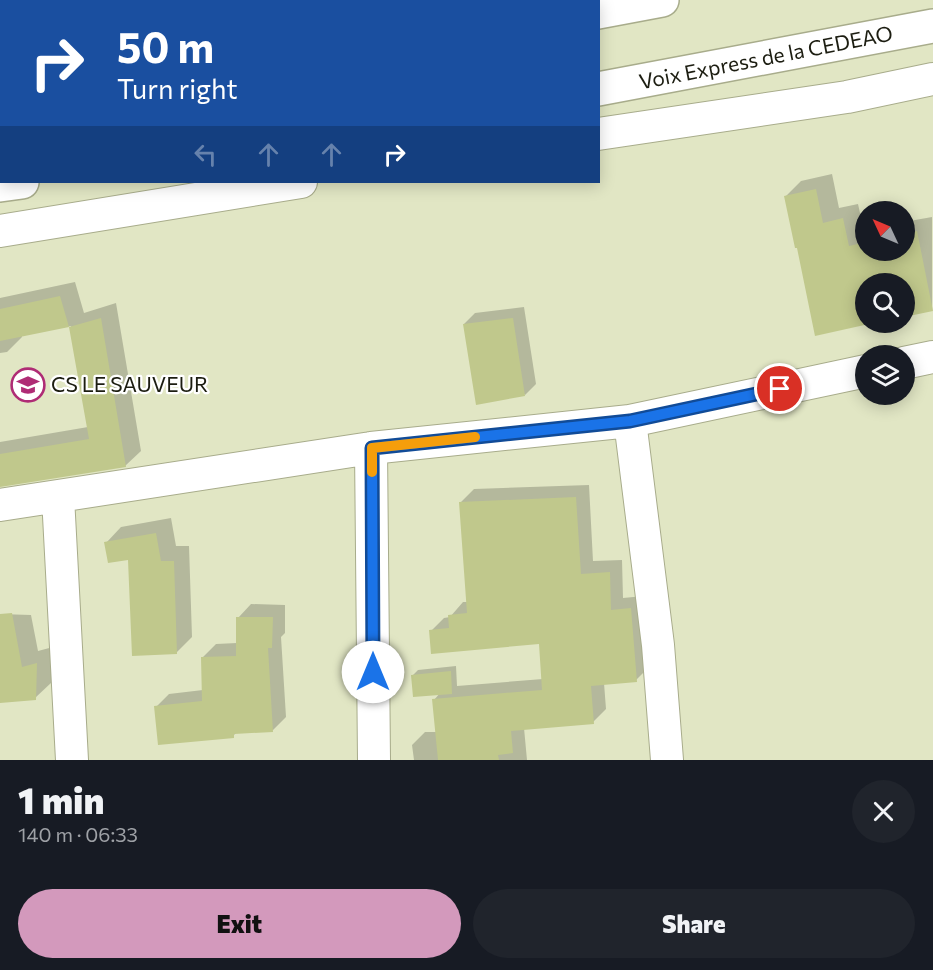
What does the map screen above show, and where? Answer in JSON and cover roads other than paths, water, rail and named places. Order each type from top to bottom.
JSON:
[{"type":"main road","points":[[600,12],[663,0]]},
{"type":"main road","name":"Voix Express de la CEDEAO","points":[[600,89],[933,26]]},
{"type":"street","points":[[600,134],[847,97],[933,79]]},
{"type":"street","points":[[0,231],[295,183]]},
{"type":"street","points":[[915,361],[933,357]]},
{"type":"street","points":[[0,505],[372,448],[630,421],[855,373]]},
{"type":"street","points":[[630,421],[658,645],[668,760]]},
{"type":"street","points":[[372,448],[374,760]]},
{"type":"street","points":[[58,496],[72,760]]},
{"type":"place","name":"CS LE SAUVEUR","points":[[28,385]]}]
